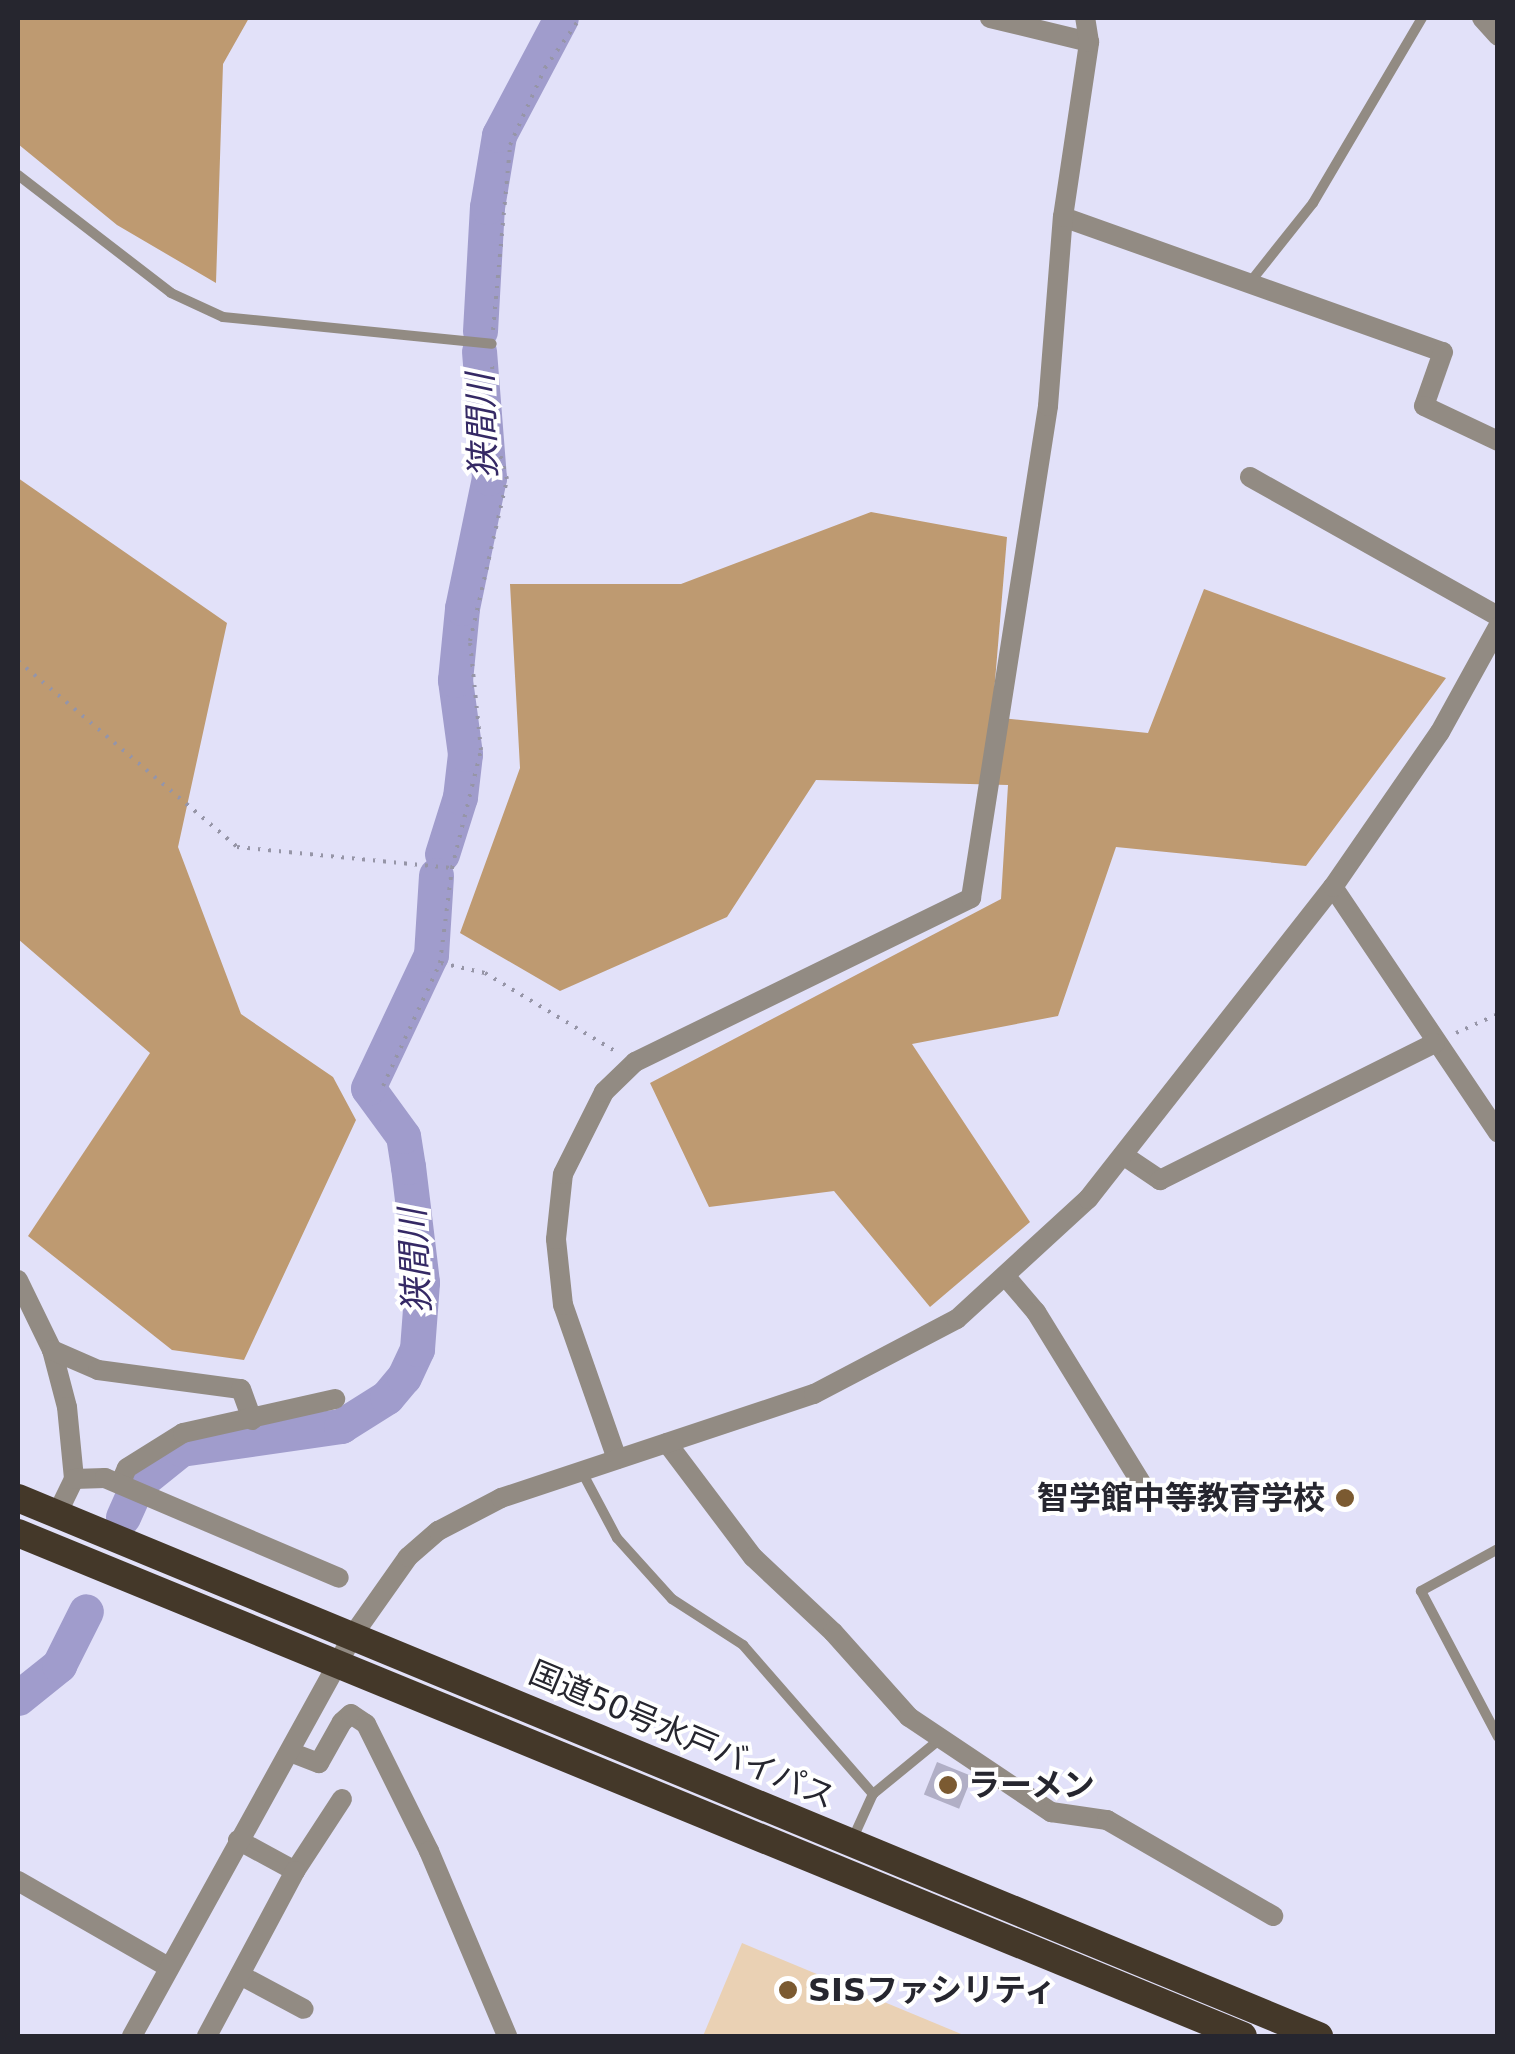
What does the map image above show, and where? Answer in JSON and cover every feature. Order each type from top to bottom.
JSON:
[{"type":"highway","name":"国道50号水戸バイパス","points":[[18,1498],[1319,2036]]},
{"type":"highway","name":"国道50号水戸バイパス","points":[[18,1533],[1243,2036]]},
{"type":"street","points":[[990,18],[1089,42]]},
{"type":"street","points":[[617,1459],[563,1305],[556,1238],[563,1174],[582,1128],[604,1092],[635,1062],[970,898],[1048,406],[1062,217],[1089,42],[1085,18]]},
{"type":"street","points":[[1482,18],[1498,36]]},
{"type":"street","points":[[1062,217],[1443,352],[1424,406],[1498,441]]},
{"type":"street","points":[[1250,477],[1498,616]]},
{"type":"street","points":[[132,2036],[384,1582],[438,1531],[501,1498],[814,1394],[889,1359],[957,1320],[1058,1230],[1123,1154],[1332,887],[1440,732],[1498,627]]},
{"type":"street","points":[[1332,887],[1498,1133]]},
{"type":"street","points":[[1123,1154],[1160,1180],[1435,1042]]},
{"type":"street","points":[[1006,1277],[1036,1312],[1148,1494]]},
{"type":"street","points":[[18,1280],[52,1350],[67,1407],[74,1479],[56,1514]]},
{"type":"street","points":[[52,1350],[98,1370],[241,1389],[252,1420]]},
{"type":"street","points":[[121,1482],[127,1468],[183,1433],[335,1399]]},
{"type":"street","points":[[667,1443],[753,1557],[834,1632],[908,1717],[1051,1812],[1107,1820],[1273,1916]]},
{"type":"street","points":[[74,1479],[121,1482],[339,1578]]},
{"type":"street","points":[[290,1752],[320,1763],[342,1722],[351,1714],[366,1724],[429,1850],[507,2036]]},
{"type":"street","points":[[207,2036],[295,1871],[342,1799]]},
{"type":"street","points":[[238,1840],[295,1871]]},
{"type":"street","points":[[18,1882],[168,1967]]},
{"type":"street","points":[[240,1976],[304,2010]]},
{"type":"lane","points":[[1251,281],[1314,203],[1422,18]]},
{"type":"lane","points":[[18,175],[171,293],[223,317],[492,344]]},
{"type":"lane","points":[[581,1471],[617,1538],[639,1563],[672,1599],[743,1645],[873,1794]]},
{"type":"lane","points":[[1498,1550],[1421,1591],[1498,1736]]},
{"type":"lane","points":[[851,1844],[873,1794],[940,1740]]},
{"type":"path","points":[[383,1086],[440,963],[452,868],[481,750],[470,641],[506,503],[507,479],[494,432],[492,344],[510,145],[545,68],[580,18]]},
{"type":"path","points":[[18,660],[238,847],[452,868]]},
{"type":"path","points":[[440,963],[485,974],[635,1062]]},
{"type":"path","points":[[1435,1042],[1498,1014]]},
{"type":"shaded area","points":[[18,18],[249,18],[223,64],[216,283],[117,225],[18,144]]},
{"type":"shaded area","points":[[18,478],[227,623],[178,847],[241,1014],[333,1077],[356,1120],[244,1360],[172,1350],[28,1236],[150,1053],[18,939]]},
{"type":"shaded area","points":[[871,512],[1007,537],[992,717],[1148,733],[1204,589],[1446,678],[1306,866],[1116,847],[1058,1016],[912,1044],[1030,1222],[930,1307],[834,1191],[709,1207],[650,1083],[1001,899],[1008,785],[816,780],[727,917],[560,991],[460,933],[520,768],[510,584],[681,584]]},
{"type":"shaded area","name":"SISファシリティ","points":[[742,1943],[966,2036],[703,2036]]},
{"type":"building","name":"ラーメン","points":[[937,1762],[972,1776],[959,1809],[924,1794]]},
{"type":"waterway","name":"狭間川","points":[[480,331],[487,207],[499,135],[561,18]]},
{"type":"waterway","name":"狭間川","points":[[442,854],[460,797],[465,754],[455,680],[462,608],[489,478],[479,351]]},
{"type":"waterway","name":"狭間川","points":[[141,1481],[181,1449],[341,1426],[387,1397],[404,1377],[417,1349],[422,1282],[408,1167],[403,1136],[368,1088],[431,955],[436,875]]},
{"type":"waterway","name":"狭間川","points":[[123,1517],[133,1495]]},
{"type":"waterway","name":"狭間川","points":[[18,1698],[59,1665],[86,1611]]},
{"type":"place","name":"智学館中等教育学校","points":[[1345,1498]]},
{"type":"place","name":"ラーメン","points":[[948,1785]]},
{"type":"place","name":"SISファシリティ","points":[[788,1990]]}]
